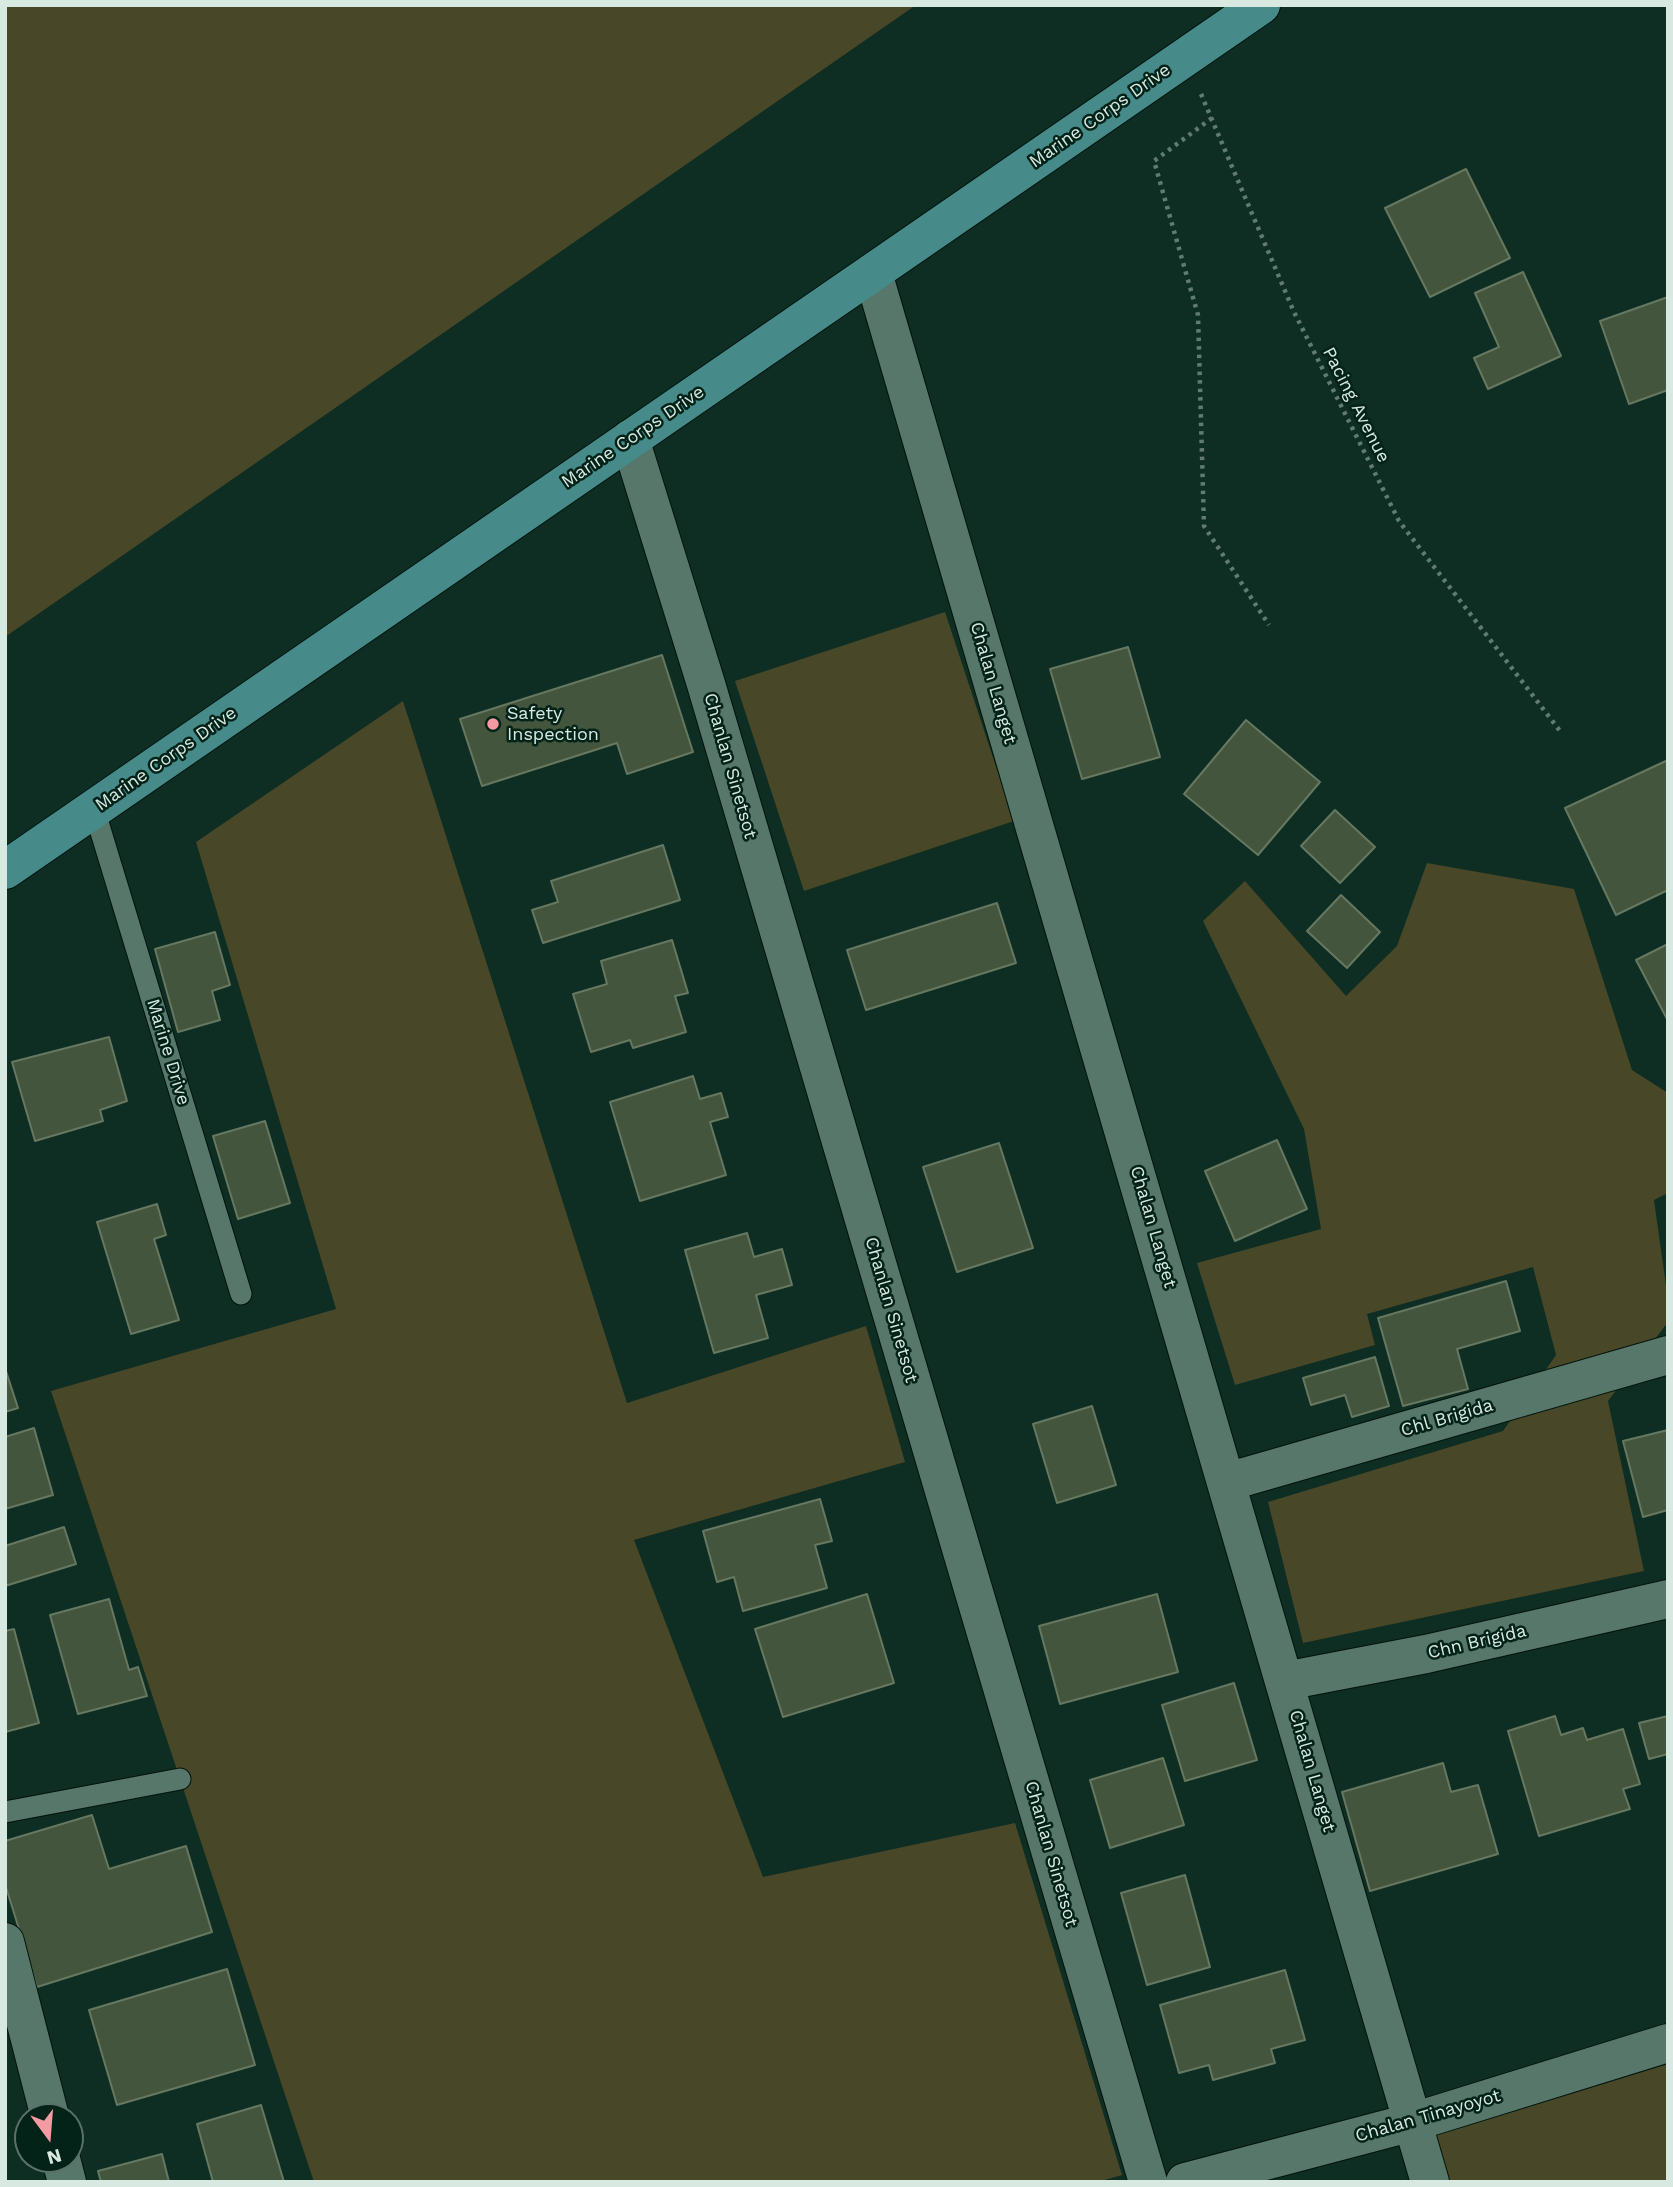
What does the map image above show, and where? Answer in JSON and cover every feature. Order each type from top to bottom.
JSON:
[{"type":"main road","name":"Marine Corps Drive","points":[[5,870],[1261,5]]},
{"type":"street","name":"Chalan Langet","points":[[873,273],[1430,2182]]},
{"type":"street","name":"Chanlan Sinetsot","points":[[630,439],[706,684],[1148,2182]]},
{"type":"street","name":"Chl Brigida","points":[[1227,1482],[1668,1355]]},
{"type":"street","name":"Chn Brigida","points":[[1285,1681],[1426,1654],[1668,1599]]},
{"type":"street","points":[[5,1942],[46,2103]]},
{"type":"street","name":"Chalan Tinayoyot","points":[[1185,2182],[1413,2122],[1668,2043]]},
{"type":"lane","name":"Marine Drive","points":[[94,809],[241,1294]]},
{"type":"lane","points":[[5,1812],[180,1779]]},
{"type":"path","name":"Pacing Avenue","points":[[1186,57],[1294,312],[1399,521],[1560,731]]},
{"type":"path","points":[[1212,118],[1154,162],[1198,315],[1205,526],[1269,625]]},
{"type":"shaded area","points":[[5,5],[916,5],[5,637]]},
{"type":"shaded area","points":[[945,612],[1014,821],[804,891],[735,681]]},
{"type":"shaded area","points":[[403,701],[627,1403],[866,1326],[905,1462],[634,1540],[763,1877],[1015,1823],[1122,2175],[1098,2182],[314,2182],[51,1391],[336,1309],[196,842]]},
{"type":"shaded area","points":[[1427,863],[1574,889],[1632,1070],[1668,1093],[1668,1193],[1654,1200],[1668,1300],[1668,1322],[1608,1401],[1644,1571],[1303,1643],[1268,1502],[1503,1431],[1556,1355],[1533,1267],[1367,1314],[1375,1345],[1235,1385],[1197,1263],[1321,1229],[1304,1129],[1203,921],[1245,881],[1346,996],[1397,946]]},
{"type":"shaded area","points":[[1668,2059],[1668,2182],[1448,2182],[1432,2130]]},
{"type":"building","points":[[1466,169],[1510,258],[1430,297],[1385,208]]},
{"type":"building","points":[[1523,272],[1561,356],[1488,389],[1474,358],[1499,347],[1475,293]]},
{"type":"building","points":[[1668,297],[1668,390],[1629,404],[1600,321]]},
{"type":"building","points":[[1128,647],[1160,757],[1082,779],[1050,669]]},
{"type":"building","points":[[662,655],[693,752],[627,774],[617,743],[482,786],[460,719]]},
{"type":"building","points":[[1246,720],[1320,782],[1258,855],[1184,794]]},
{"type":"building","points":[[1668,760],[1668,890],[1616,915],[1565,808]]},
{"type":"building","points":[[1335,810],[1375,847],[1340,883],[1301,846]]},
{"type":"building","points":[[663,845],[680,900],[543,943],[532,910],[558,902],[551,881]]},
{"type":"building","points":[[1341,895],[1380,932],[1347,968],[1307,931]]},
{"type":"building","points":[[997,903],[1016,963],[866,1010],[847,950]]},
{"type":"building","points":[[215,932],[230,985],[212,991],[220,1020],[178,1032],[155,949]]},
{"type":"building","points":[[672,940],[688,993],[675,996],[686,1032],[633,1048],[630,1040],[591,1052],[573,994],[607,984],[601,961]]},
{"type":"building","points":[[1668,944],[1668,1019],[1667,1019],[1636,960]]},
{"type":"building","points":[[109,1037],[127,1101],[100,1110],[103,1121],[35,1141],[12,1062]]},
{"type":"building","points":[[693,1076],[700,1099],[721,1093],[728,1117],[710,1122],[726,1175],[640,1201],[610,1102]]},
{"type":"building","points":[[265,1121],[290,1203],[238,1219],[213,1136]]},
{"type":"building","points":[[1277,1140],[1307,1209],[1235,1241],[1205,1171]]},
{"type":"building","points":[[999,1143],[1033,1248],[957,1272],[923,1167]]},
{"type":"building","points":[[157,1204],[166,1235],[154,1239],[179,1320],[131,1334],[97,1222]]},
{"type":"building","points":[[747,1233],[754,1257],[782,1249],[792,1285],[756,1295],[768,1338],[714,1353],[685,1250]]},
{"type":"building","points":[[1506,1281],[1520,1331],[1457,1349],[1468,1389],[1403,1406],[1378,1318]]},
{"type":"building","points":[[1375,1357],[1389,1406],[1352,1417],[1345,1395],[1311,1405],[1303,1378]]},
{"type":"building","points":[[5,1368],[18,1408],[5,1412]]},
{"type":"building","points":[[1092,1406],[1116,1485],[1057,1503],[1033,1424]]},
{"type":"building","points":[[34,1428],[53,1495],[5,1509],[5,1437]]},
{"type":"building","points":[[1668,1430],[1668,1510],[1643,1517],[1623,1441]]},
{"type":"building","points":[[820,1499],[832,1541],[815,1545],[827,1588],[743,1611],[734,1577],[717,1582],[703,1531]]},
{"type":"building","points":[[64,1527],[76,1564],[5,1586],[5,1546]]},
{"type":"building","points":[[867,1594],[894,1683],[783,1717],[755,1629]]},
{"type":"building","points":[[1157,1594],[1178,1672],[1060,1704],[1039,1626]]},
{"type":"building","points":[[109,1599],[129,1670],[138,1667],[147,1696],[78,1714],[50,1615]]},
{"type":"building","points":[[14,1629],[39,1723],[5,1732],[5,1631]]},
{"type":"building","points":[[1234,1683],[1257,1760],[1185,1781],[1162,1705]]},
{"type":"building","points":[[1555,1716],[1561,1735],[1583,1728],[1587,1740],[1623,1729],[1640,1784],[1623,1789],[1630,1809],[1539,1836],[1508,1731]]},
{"type":"building","points":[[1668,1716],[1668,1754],[1649,1759],[1639,1723]]},
{"type":"building","points":[[1163,1758],[1184,1825],[1110,1848],[1090,1780]]},
{"type":"building","points":[[1443,1763],[1451,1792],[1478,1785],[1498,1854],[1370,1891],[1342,1792]]},
{"type":"building","points":[[92,1815],[109,1869],[186,1846],[212,1932],[37,1987],[5,1884],[5,1841]]},
{"type":"building","points":[[1185,1875],[1210,1967],[1147,1985],[1121,1893]]},
{"type":"building","points":[[227,1969],[255,2065],[117,2105],[89,2010]]},
{"type":"building","points":[[1285,1970],[1305,2040],[1271,2049],[1275,2063],[1213,2080],[1209,2065],[1179,2073],[1160,2005]]},
{"type":"building","points":[[261,2105],[284,2182],[213,2182],[197,2124]]},
{"type":"building","points":[[162,2154],[169,2182],[101,2182],[98,2171]]},
{"type":"place","name":"Safety Inspection","points":[[493,724]]}]
